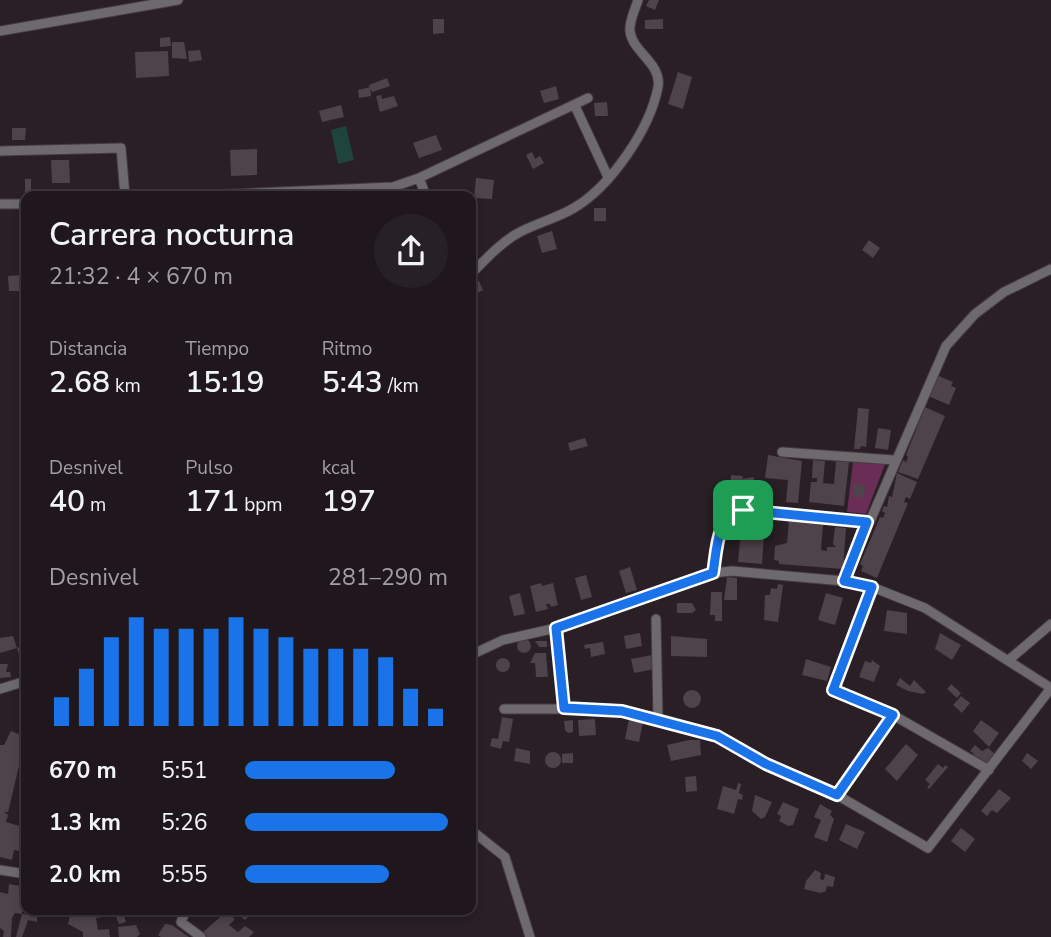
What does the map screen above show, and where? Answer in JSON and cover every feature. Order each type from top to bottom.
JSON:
[{"type":"street","points":[[0,31],[178,0]]},
{"type":"street","points":[[476,269],[507,240],[574,208],[608,177],[644,128],[658,88],[655,69],[631,38],[630,25],[638,0]]},
{"type":"street","points":[[368,191],[393,187],[419,178],[588,98]]},
{"type":"street","points":[[575,106],[608,177]]},
{"type":"street","points":[[0,151],[121,148],[125,191]]},
{"type":"street","points":[[419,178],[424,191]]},
{"type":"street","points":[[0,204],[21,204]]},
{"type":"street","points":[[844,581],[867,522],[946,346],[975,314],[1004,292],[1051,269]]},
{"type":"street","points":[[782,452],[894,460]]},
{"type":"street","points":[[713,573],[723,523],[735,512],[867,522]]},
{"type":"street","points":[[476,653],[503,640],[556,628],[713,573],[732,571],[844,581],[872,587],[925,608],[1010,659],[1051,688],[928,848],[837,795],[766,764],[717,736],[658,718],[611,709],[504,709]]},
{"type":"street","points":[[872,587],[833,690],[893,715],[989,770]]},
{"type":"street","points":[[656,619],[658,718]]},
{"type":"street","points":[[1010,659],[1051,624]]},
{"type":"street","points":[[556,628],[564,708]]},
{"type":"street","points":[[0,689],[21,683]]},
{"type":"street","points":[[837,795],[893,715]]},
{"type":"street","points":[[476,834],[505,857],[530,937]]},
{"type":"street","points":[[0,870],[21,873]]},
{"type":"street","points":[[184,915],[181,922],[201,937]]},
{"type":"shaded area","points":[[346,126],[354,160],[338,164],[331,130]]},
{"type":"shaded area","points":[[853,462],[885,464],[866,514],[847,512]]},
{"type":"building","points":[[649,0],[659,0],[655,10],[646,6]]},
{"type":"building","points":[[433,19],[444,19],[444,33],[433,34]]},
{"type":"building","points":[[663,19],[663,29],[645,29],[645,20]]},
{"type":"building","points":[[170,37],[171,46],[160,47],[160,38]]},
{"type":"building","points":[[172,42],[184,42],[187,59],[172,58]]},
{"type":"building","points":[[200,50],[202,60],[189,62],[188,51]]},
{"type":"building","points":[[168,51],[169,76],[136,78],[135,52]]},
{"type":"building","points":[[678,72],[692,77],[683,109],[668,104]]},
{"type":"building","points":[[387,78],[390,86],[372,92],[369,85]]},
{"type":"building","points":[[556,86],[559,99],[544,103],[540,91]]},
{"type":"building","points":[[370,87],[371,96],[359,98],[358,90]]},
{"type":"building","points":[[381,95],[382,99],[394,96],[398,106],[380,112],[376,96]]},
{"type":"building","points":[[607,102],[608,116],[595,116],[594,103]]},
{"type":"building","points":[[341,105],[344,117],[322,122],[319,111]]},
{"type":"building","points":[[12,128],[26,128],[25,140],[12,140]]},
{"type":"building","points":[[436,135],[442,150],[419,158],[413,143]]},
{"type":"building","points":[[257,149],[257,175],[231,176],[230,150]]},
{"type":"building","points":[[532,152],[535,159],[540,156],[544,163],[533,169],[526,155]]},
{"type":"building","points":[[51,160],[69,160],[70,183],[52,183]]},
{"type":"building","points":[[476,178],[494,180],[492,199],[476,198]]},
{"type":"building","points":[[25,179],[31,179],[31,191],[25,191]]},
{"type":"building","points":[[594,208],[606,208],[606,221],[594,221]]},
{"type":"building","points":[[552,231],[557,249],[542,253],[537,236]]},
{"type":"building","points":[[869,240],[880,248],[873,258],[862,250]]},
{"type":"building","points":[[21,275],[21,291],[9,291],[8,276]]},
{"type":"building","points":[[479,281],[483,290],[476,294],[476,282]]},
{"type":"building","points":[[939,376],[953,382],[951,386],[956,388],[949,405],[926,395]]},
{"type":"building","points":[[925,407],[945,416],[918,479],[898,472],[903,460],[906,462],[906,455]]},
{"type":"building","points":[[858,408],[869,409],[866,447],[854,449]]},
{"type":"building","points":[[878,428],[891,430],[888,450],[875,448]]},
{"type":"building","points":[[585,438],[588,446],[570,451],[568,443]]},
{"type":"building","points":[[768,455],[802,461],[798,503],[786,502],[788,480],[765,478]]},
{"type":"building","points":[[813,460],[825,461],[823,483],[834,484],[836,461],[849,462],[844,506],[809,502],[811,482],[817,482],[817,478],[812,478]]},
{"type":"building","points":[[897,473],[917,482],[910,499],[906,497],[904,502],[908,503],[877,578],[861,571],[863,566],[860,564],[880,517],[883,518],[884,506],[887,507],[889,496],[892,497]]},
{"type":"building","points":[[731,475],[743,476],[742,479],[754,477],[752,502],[729,500]]},
{"type":"building","points":[[853,484],[865,485],[864,497],[853,497]]},
{"type":"building","points":[[736,518],[765,521],[762,564],[738,562],[740,540],[746,540],[746,537],[729,539],[731,521],[736,521]]},
{"type":"building","points":[[789,521],[823,525],[821,550],[827,551],[827,547],[836,547],[833,544],[835,527],[846,528],[843,569],[779,564],[779,561],[774,560],[775,546],[787,543]]},
{"type":"building","points":[[630,567],[637,590],[626,593],[619,571]]},
{"type":"building","points":[[586,575],[592,597],[581,600],[575,578]]},
{"type":"building","points":[[727,577],[737,578],[737,600],[724,600]]},
{"type":"building","points":[[541,583],[542,586],[553,583],[558,605],[551,607],[546,604],[548,609],[536,612],[530,586]]},
{"type":"building","points":[[778,584],[783,585],[778,622],[764,620],[765,595],[770,595],[771,588],[777,589]]},
{"type":"building","points":[[711,592],[722,592],[722,621],[715,621],[715,615],[710,615]]},
{"type":"building","points":[[520,593],[525,614],[514,616],[509,596]]},
{"type":"building","points":[[826,593],[843,598],[835,625],[818,620]]},
{"type":"building","points":[[677,603],[692,603],[696,610],[692,613],[677,613]]},
{"type":"building","points":[[887,610],[907,613],[907,634],[884,631]]},
{"type":"building","points":[[640,633],[642,646],[626,649],[624,636]]},
{"type":"building","points":[[940,633],[961,645],[952,660],[935,649]]},
{"type":"building","points":[[13,636],[17,648],[0,653],[0,638]]},
{"type":"building","points":[[671,636],[707,639],[707,657],[671,656]]},
{"type":"building","points":[[521,639],[527,639],[531,646],[527,653],[521,653],[517,649],[517,643]]},
{"type":"building","points":[[535,641],[547,641],[547,647],[539,647]]},
{"type":"building","points":[[603,642],[605,654],[591,657],[590,648],[585,649],[584,645]]},
{"type":"building","points":[[535,653],[546,653],[548,677],[536,677],[535,663],[530,663]]},
{"type":"building","points":[[652,655],[655,669],[634,673],[631,659]]},
{"type":"building","points":[[500,658],[506,658],[510,665],[506,672],[500,672],[496,668],[496,662]]},
{"type":"building","points":[[806,659],[831,667],[827,681],[802,675]]},
{"type":"building","points":[[872,660],[880,666],[874,682],[859,677],[865,661],[871,663]]},
{"type":"building","points":[[0,664],[8,664],[6,672],[10,672],[11,677],[0,678]]},
{"type":"building","points":[[900,678],[910,686],[914,680],[926,692],[923,694],[908,691],[896,685]]},
{"type":"building","points":[[951,684],[961,693],[957,698],[947,689]]},
{"type":"building","points":[[692,690],[698,693],[701,699],[698,705],[692,708],[686,705],[683,699],[686,693]]},
{"type":"building","points":[[961,696],[970,703],[962,713],[953,705]]},
{"type":"building","points":[[502,717],[513,719],[509,742],[503,741],[501,749],[490,746],[492,738],[498,739]]},
{"type":"building","points":[[595,719],[596,735],[579,736],[578,720]]},
{"type":"building","points":[[629,719],[643,722],[639,742],[625,739]]},
{"type":"building","points":[[573,720],[573,732],[568,733],[564,721]]},
{"type":"building","points":[[981,720],[999,733],[989,747],[973,731]]},
{"type":"building","points":[[11,731],[21,735],[21,758],[8,812],[4,812],[8,815],[6,822],[21,826],[21,851],[14,850],[12,860],[0,857],[0,745],[4,745]]},
{"type":"building","points":[[700,740],[701,755],[671,761],[667,745]]},
{"type":"building","points":[[906,744],[918,755],[897,781],[885,769]]},
{"type":"building","points":[[975,745],[982,751],[988,748],[995,754],[986,768],[971,758],[974,754],[970,751]]},
{"type":"building","points":[[516,748],[530,751],[530,764],[514,761]]},
{"type":"building","points":[[553,752],[559,754],[559,766],[553,768],[547,766],[545,760],[547,754]]},
{"type":"building","points":[[573,753],[573,763],[562,763],[562,754]]},
{"type":"building","points":[[1027,753],[1038,761],[1031,769],[1022,761]]},
{"type":"building","points":[[938,764],[943,768],[945,765],[948,767],[929,789],[927,787],[930,784],[925,780]]},
{"type":"building","points":[[696,776],[697,791],[686,792],[685,777]]},
{"type":"building","points":[[738,783],[741,784],[739,793],[743,795],[742,800],[738,799],[734,814],[717,809],[723,786],[736,790]]},
{"type":"building","points":[[999,789],[1011,798],[997,813],[992,810],[987,816],[981,811]]},
{"type":"building","points":[[755,795],[772,802],[765,817],[761,819],[752,811]]},
{"type":"building","points":[[783,802],[799,809],[793,825],[788,826],[779,821],[781,816],[777,814]]},
{"type":"building","points":[[820,804],[832,811],[830,815],[834,819],[827,842],[814,837],[821,820],[814,817]]},
{"type":"building","points":[[846,824],[865,832],[857,849],[839,840]]},
{"type":"building","points":[[961,828],[975,839],[965,852],[951,841]]},
{"type":"building","points":[[815,870],[821,873],[820,879],[824,880],[825,874],[835,877],[833,887],[827,886],[826,891],[820,893],[804,889],[806,881]]},
{"type":"building","points":[[9,884],[21,886],[21,914],[15,913],[12,918],[11,937],[3,937],[4,931],[0,928],[0,892],[8,894]]},
{"type":"building","points":[[22,915],[37,916],[37,922],[28,920],[22,937],[16,937]]},
{"type":"building","points":[[70,915],[103,915],[96,918],[98,930],[109,929],[110,937],[83,937],[83,932],[68,924]]},
{"type":"building","points":[[115,915],[126,915],[124,916],[126,922],[119,924]]},
{"type":"building","points":[[223,915],[230,915],[235,919],[229,925],[238,932],[245,926],[254,932],[249,937],[207,937],[202,933]]},
{"type":"building","points":[[165,924],[172,925],[189,937],[161,937],[158,935]]},
{"type":"building","points":[[136,925],[140,934],[137,937],[119,937],[118,927]]},
{"type":"route","points":[[743,510],[867,522],[844,581],[872,587],[833,690],[893,715],[837,795],[766,764],[717,736],[658,718],[622,711],[564,708],[556,628],[713,573],[723,523],[735,512],[743,510]]}]
